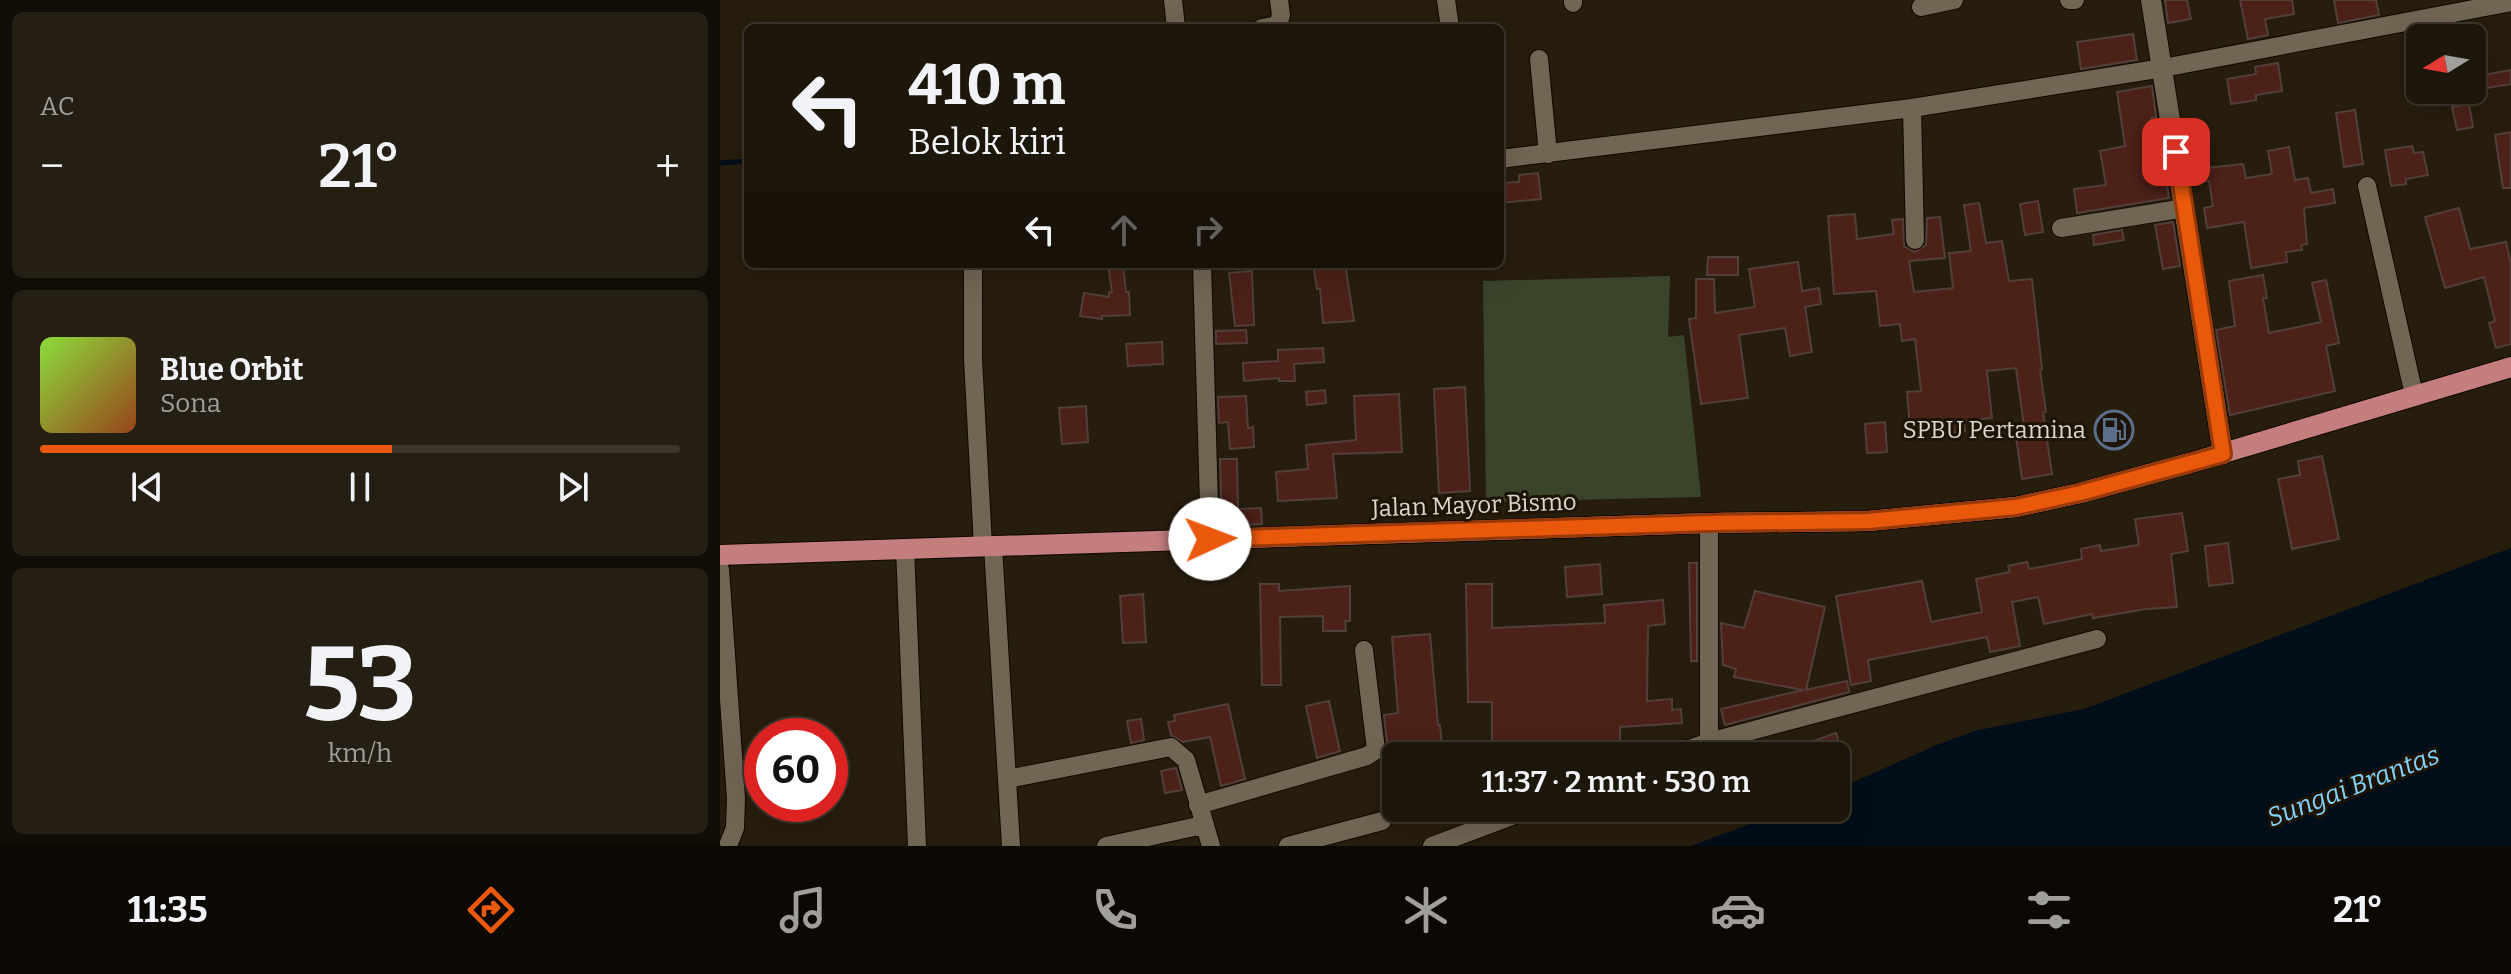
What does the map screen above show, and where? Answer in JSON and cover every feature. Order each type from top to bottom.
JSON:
[{"type":"main road","name":"Jalan Mayor Bismo","points":[[720,555],[1709,523],[1868,521],[2016,507],[2223,454],[2511,367]]},
{"type":"street","points":[[1173,0],[1176,24]]},
{"type":"street","points":[[1278,24],[1281,15],[1279,0]]},
{"type":"street","points":[[1446,0],[1449,24]]},
{"type":"street","points":[[1921,7],[1954,0]]},
{"type":"street","points":[[2151,0],[2223,454]]},
{"type":"street","points":[[1504,159],[1912,108],[2163,68],[2511,2]]},
{"type":"street","points":[[1539,59],[1548,154]]},
{"type":"street","points":[[1912,108],[1915,240]]},
{"type":"street","points":[[2367,186],[2414,395]]},
{"type":"street","points":[[2061,228],[2185,208]]},
{"type":"street","points":[[973,268],[973,359],[1011,846]]},
{"type":"street","points":[[1202,268],[1210,539]]},
{"type":"street","points":[[1709,523],[1709,742],[2097,639]]},
{"type":"street","points":[[905,548],[917,846]]},
{"type":"street","points":[[720,569],[736,799],[735,828],[729,843]]},
{"type":"street","points":[[1198,805],[1367,756],[1376,750],[1364,650]]},
{"type":"street","points":[[1007,779],[1171,747],[1186,760],[1211,846]]},
{"type":"street","points":[[1288,846],[1382,821]]},
{"type":"street","points":[[1432,846],[1496,822]]},
{"type":"street","points":[[1106,846],[1203,825]]},
{"type":"green space","points":[[1670,276],[1668,337],[1684,335],[1701,497],[1486,502],[1483,281]]},
{"type":"water","name":"Sungai Brantas","points":[[2511,548],[2511,846],[1691,846],[1755,822],[1850,822],[1850,784],[1974,731],[2084,709]]},
{"type":"building","points":[[2165,0],[2187,0],[2191,19],[2168,23]]},
{"type":"building","points":[[2240,0],[2292,0],[2294,14],[2265,19],[2268,35],[2248,39]]},
{"type":"building","points":[[2334,0],[2376,0],[2379,15],[2338,23]]},
{"type":"building","points":[[2133,34],[2137,60],[2081,69],[2077,42]]},
{"type":"building","points":[[2278,63],[2282,91],[2256,95],[2256,100],[2231,104],[2227,79],[2256,74],[2255,67]]},
{"type":"building","points":[[2511,70],[2511,84],[2486,88],[2486,75]]},
{"type":"building","points":[[2152,86],[2156,117],[2151,118],[2161,180],[2166,179],[2169,198],[2077,213],[2074,189],[2106,185],[2100,151],[2125,146],[2117,92]]},
{"type":"building","points":[[2469,104],[2473,127],[2457,130],[2452,107]]},
{"type":"building","points":[[2355,110],[2363,164],[2344,167],[2336,113]]},
{"type":"building","points":[[2511,132],[2511,188],[2503,188],[2495,135]]},
{"type":"building","points":[[2412,146],[2414,153],[2423,152],[2428,175],[2406,179],[2406,184],[2391,186],[2385,150]]},
{"type":"building","points":[[2289,147],[2295,180],[2308,178],[2311,193],[2333,189],[2335,203],[2304,208],[2307,244],[2301,245],[2302,250],[2286,252],[2287,262],[2251,268],[2244,222],[2207,228],[2204,208],[2213,206],[2209,181],[2198,182],[2196,169],[2243,164],[2246,178],[2272,174],[2268,151]]},
{"type":"building","points":[[1538,173],[1541,199],[1504,203],[1504,183],[1519,182],[1519,175]]},
{"type":"building","points":[[2038,201],[2043,232],[2025,235],[2020,204]]},
{"type":"building","points":[[1979,203],[1986,243],[2002,241],[2009,281],[2032,279],[2046,412],[2043,413],[2052,474],[2022,479],[2016,436],[2025,434],[2016,368],[1987,371],[1992,418],[1964,421],[1965,431],[1937,434],[1936,424],[1910,427],[1907,392],[1921,391],[1915,339],[1902,341],[1900,324],[1880,326],[1876,291],[1834,294],[1828,216],[1855,214],[1857,239],[1894,234],[1892,220],[1903,219],[1904,246],[1914,252],[1926,245],[1927,218],[1940,217],[1945,258],[1909,261],[1914,292],[1953,288],[1949,253],[1971,251],[1964,205]]},
{"type":"building","points":[[2459,208],[2470,249],[2506,242],[2511,264],[2511,344],[2496,348],[2489,323],[2495,321],[2484,277],[2445,288],[2425,217]]},
{"type":"building","points":[[2173,222],[2180,266],[2163,269],[2155,225]]},
{"type":"building","points":[[2122,230],[2124,240],[2094,245],[2093,235]]},
{"type":"building","points":[[1708,257],[1738,257],[1738,275],[1707,275]]},
{"type":"building","points":[[1798,262],[1802,291],[1819,288],[1821,304],[1805,307],[1812,352],[1790,356],[1785,328],[1739,335],[1748,398],[1701,404],[1689,319],[1696,318],[1696,279],[1714,279],[1715,313],[1755,307],[1749,269]]},
{"type":"building","points":[[1109,268],[1123,268],[1130,315],[1102,316],[1102,319],[1080,316],[1084,293],[1109,297],[1109,292],[1112,292]]},
{"type":"building","points":[[1314,268],[1346,268],[1354,321],[1323,323],[1320,288],[1317,289]]},
{"type":"building","points":[[1252,271],[1254,325],[1235,326],[1229,273]]},
{"type":"building","points":[[2263,275],[2269,333],[2321,322],[2312,283],[2326,280],[2339,343],[2326,346],[2335,391],[2230,415],[2216,330],[2235,326],[2229,281]]},
{"type":"building","points":[[1246,330],[1247,343],[1216,344],[1216,331]]},
{"type":"building","points":[[1162,342],[1163,364],[1128,366],[1126,344]]},
{"type":"building","points":[[1323,348],[1324,362],[1294,364],[1295,381],[1279,381],[1279,378],[1244,381],[1243,363],[1278,361],[1278,350]]},
{"type":"building","points":[[1465,387],[1470,491],[1439,493],[1434,389]]},
{"type":"building","points":[[1325,390],[1326,403],[1307,405],[1306,392]]},
{"type":"building","points":[[1399,394],[1402,452],[1333,454],[1337,498],[1278,501],[1276,472],[1308,469],[1306,445],[1356,440],[1354,396]]},
{"type":"building","points":[[1246,396],[1248,428],[1253,427],[1254,447],[1230,449],[1228,422],[1219,423],[1218,397]]},
{"type":"building","points":[[1086,406],[1088,442],[1062,444],[1059,408]]},
{"type":"building","points":[[1885,422],[1887,452],[1867,453],[1865,424]]},
{"type":"building","points":[[2322,456],[2339,539],[2292,549],[2278,479],[2300,475],[2298,461]]},
{"type":"building","points":[[1220,459],[1237,459],[1238,509],[1261,508],[1262,524],[1222,526]]},
{"type":"building","points":[[2182,513],[2188,551],[2171,554],[2177,607],[2093,618],[2092,614],[2044,624],[2038,597],[2012,602],[2020,646],[1990,652],[1987,637],[1868,660],[1871,681],[1851,685],[1836,596],[1922,581],[1931,622],[1982,612],[1976,579],[2010,572],[2008,566],[2027,562],[2029,569],[2082,559],[2081,549],[2100,545],[2101,551],[2139,545],[2135,519]]},
{"type":"building","points":[[2228,543],[2233,583],[2209,586],[2205,546]]},
{"type":"building","points":[[1689,563],[1697,563],[1697,661],[1691,661]]},
{"type":"building","points":[[1600,564],[1602,594],[1567,597],[1565,567]]},
{"type":"building","points":[[1260,584],[1279,584],[1279,591],[1350,586],[1350,621],[1345,621],[1346,631],[1323,631],[1323,616],[1280,617],[1281,685],[1262,685]]},
{"type":"building","points":[[1466,584],[1492,584],[1492,628],[1605,623],[1604,605],[1663,600],[1665,624],[1648,626],[1647,701],[1672,699],[1672,710],[1681,709],[1682,723],[1620,727],[1620,742],[1492,742],[1492,702],[1468,702]]},
{"type":"building","points":[[1755,591],[1825,607],[1806,690],[1847,681],[1849,692],[1725,725],[1721,709],[1803,690],[1734,677],[1736,669],[1723,665],[1721,623],[1744,628]]},
{"type":"building","points":[[1143,594],[1146,642],[1123,643],[1120,596]]},
{"type":"building","points":[[1430,634],[1442,742],[1387,742],[1384,715],[1398,713],[1392,637]]},
{"type":"building","points":[[1329,701],[1340,751],[1317,758],[1306,706]]},
{"type":"building","points":[[1228,704],[1245,779],[1221,786],[1210,737],[1183,742],[1171,735],[1168,722],[1175,721],[1174,715]]},
{"type":"building","points":[[1141,719],[1144,740],[1131,743],[1127,721]]},
{"type":"building","points":[[1836,733],[1839,742],[1810,742]]},
{"type":"building","points":[[1176,768],[1182,790],[1165,793],[1161,771]]},
{"type":"waterway","points":[[720,163],[744,161]]},
{"type":"place","name":"SPBU Pertamina","points":[[2114,430]]},
{"type":"route","points":[[1210,539],[1868,521],[2016,507],[2223,454],[2176,152]]}]
